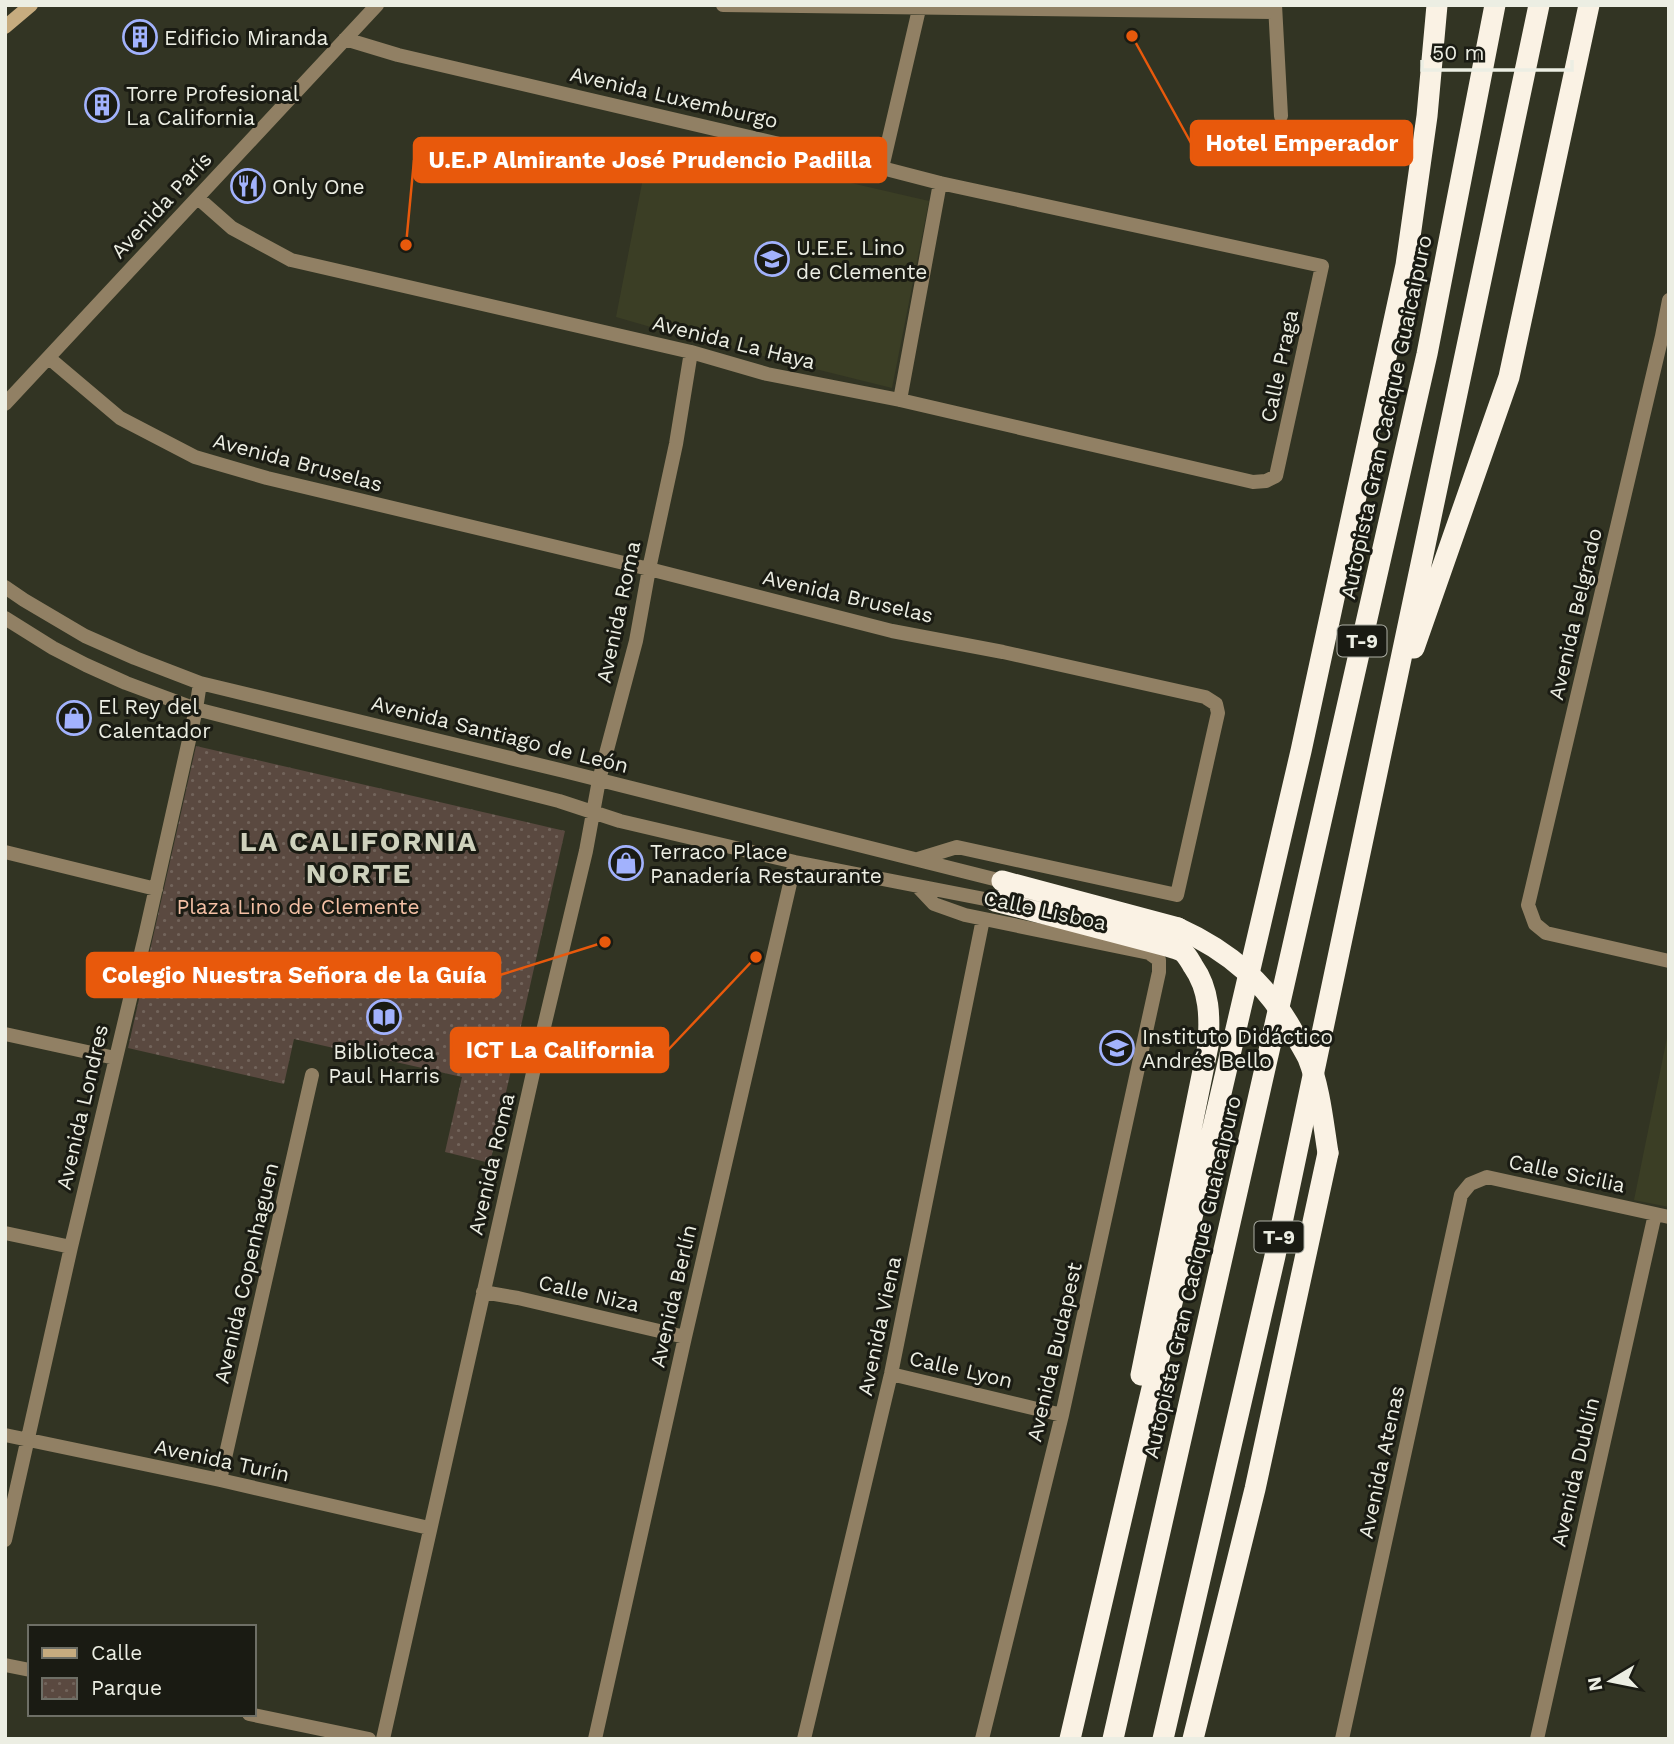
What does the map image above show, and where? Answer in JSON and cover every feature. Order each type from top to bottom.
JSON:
[{"type":"highway","points":[[1068,1739],[1301,751],[1406,265],[1427,116],[1437,5]]},
{"type":"highway","name":"Autopista Gran Cacique Guaicaipuro","points":[[1113,1739],[1426,354],[1495,5]]},
{"type":"highway","name":"T-9","points":[[1163,1739],[1275,1256],[1539,5]]},
{"type":"highway","points":[[1385,733],[1509,377],[1589,5]]},
{"type":"highway","points":[[999,891],[1182,951],[1204,986],[1210,1021],[1208,1046],[1119,1484],[1082,1637],[1068,1739]]},
{"type":"highway","points":[[999,891],[1178,928],[1204,940],[1254,977],[1266,991],[1308,1058],[1319,1098],[1328,1153],[1255,1489],[1193,1739]]},
{"type":"main road","points":[[5,27],[32,5]]},
{"type":"street","name":"Avenida París","points":[[5,404],[377,5]]},
{"type":"street","points":[[723,5],[1275,8],[1281,116]]},
{"type":"street","points":[[882,167],[920,6]]},
{"type":"street","name":"Avenida Luxemburgo","points":[[345,39],[398,55],[882,167],[940,183],[1322,266]]},
{"type":"street","points":[[900,400],[940,183]]},
{"type":"street","name":"Avenida La Haya","points":[[198,198],[232,228],[291,260],[691,352],[767,374],[900,400],[1253,482],[1266,481],[1276,476]]},
{"type":"street","name":"Calle Praga","points":[[1276,476],[1322,266]]},
{"type":"street","name":"Avenida Belgrado","points":[[1669,300],[1665,336],[1528,905],[1535,924],[1546,933],[1669,961]]},
{"type":"street","name":"Avenida Roma","points":[[383,1739],[533,1073],[586,851],[599,780],[636,640],[676,444],[691,352]]},
{"type":"street","name":"Avenida Bruselas","points":[[49,358],[120,418],[195,457],[327,493],[649,569],[892,631],[1003,652],[1205,697],[1216,704],[1218,713],[1177,895],[957,848],[918,859]]},
{"type":"street","name":"Avenida Santiago de León","points":[[5,587],[85,636],[200,683],[918,859],[999,891]]},
{"type":"street","points":[[5,618],[52,648],[86,665],[196,709],[559,801],[620,821],[794,862],[917,886],[999,891]]},
{"type":"street","name":"Avenida Londres","points":[[5,1540],[156,889],[200,683]]},
{"type":"street","points":[[5,852],[156,889]]},
{"type":"street","name":"Avenida Berlín","points":[[595,1739],[794,862]]},
{"type":"street","name":"Calle Lisboa","points":[[917,886],[934,904],[965,915],[1149,953],[1158,960],[1159,972]]},
{"type":"street","name":"Avenida Viena","points":[[804,1739],[891,1374],[983,919]]},
{"type":"street","name":"Avenida Budapest","points":[[982,1739],[1062,1415],[1159,972]]},
{"type":"street","points":[[5,1034],[115,1058]]},
{"type":"street","name":"Avenida Copenhaguen","points":[[220,1480],[312,1075]]},
{"type":"street","name":"Calle Sicilia","points":[[1461,1195],[1469,1184],[1487,1177],[1662,1216]]},
{"type":"street","name":"Avenida Atenas","points":[[1342,1739],[1461,1195]]},
{"type":"street","name":"Avenida Dublín","points":[[1537,1739],[1662,1216]]},
{"type":"street","points":[[5,1233],[71,1247]]},
{"type":"street","name":"Calle Niza","points":[[483,1292],[685,1337]]},
{"type":"street","name":"Calle Lyon","points":[[891,1374],[1062,1415]]},
{"type":"street","name":"Avenida Turín","points":[[5,1435],[220,1480],[429,1528]]},
{"type":"street","points":[[5,1665],[28,1670]]},
{"type":"street","points":[[256,1715],[369,1739]]},
{"type":"shaded area","name":"U.E.E. Lino de Clemente","points":[[651,137],[929,201],[892,388],[616,317]]},
{"type":"shaded area","points":[[1669,1028],[1669,1207],[1634,1200]]},
{"type":"green space","name":"Plaza Lino de Clemente","points":[[196,746],[565,831],[490,1163],[445,1152],[462,1077],[294,1039],[284,1084],[128,1048]]},
{"type":"place","name":"Hotel Emperador","points":[[1132,36]]},
{"type":"place","name":"Edificio Miranda","points":[[140,37]]},
{"type":"place","name":"Torre Profesional La California","points":[[102,105]]},
{"type":"place","name":"Only One","points":[[248,186]]},
{"type":"place","name":"U.E.P Almirante José Prudencio Padilla","points":[[406,245]]},
{"type":"place","name":"U.E.E. Lino de Clemente","points":[[772,259]]},
{"type":"place","name":"El Rey del Calentador","points":[[74,718]]},
{"type":"place","name":"Terraco Place Panadería Restaurante","points":[[626,863]]},
{"type":"place","name":"Colegio Nuestra Señora de la Guía","points":[[605,942]]},
{"type":"place","name":"ICT La California","points":[[756,957]]},
{"type":"place","name":"Biblioteca Paul Harris","points":[[384,1017]]},
{"type":"place","name":"Instituto Didáctico Andrés Bello","points":[[1117,1048]]},
{"type":"district","name":"LA CALIFORNIA NORTE","points":[[359,857]]}]
